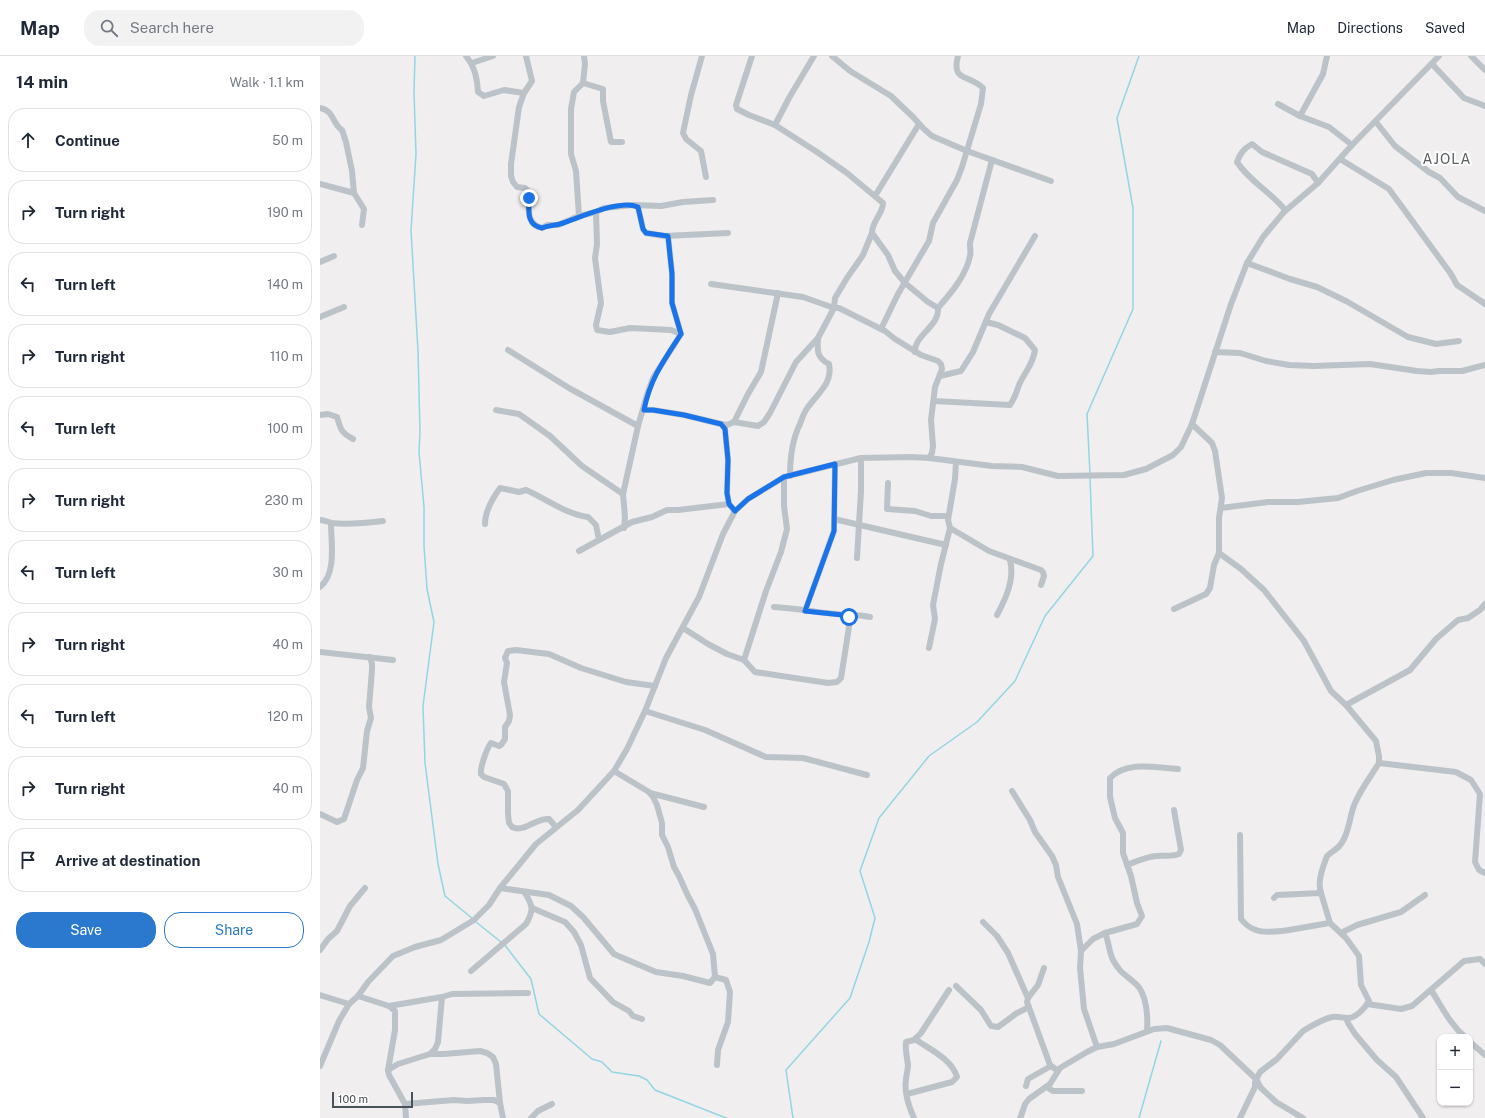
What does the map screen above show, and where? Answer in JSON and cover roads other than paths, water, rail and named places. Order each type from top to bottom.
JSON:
[{"type":"street","points":[[466,56],[475,69],[478,92],[484,96],[504,90],[524,93]]},
{"type":"street","points":[[472,63],[493,56]]},
{"type":"street","points":[[526,56],[532,81],[524,93],[519,107],[511,164],[511,176],[517,187],[525,188],[528,192],[529,214],[531,223],[535,227],[542,228],[547,225],[558,225],[604,208],[632,205],[661,206],[683,202],[713,200]]},
{"type":"street","points":[[579,216],[576,172],[571,154],[571,109],[574,92],[583,83],[585,64],[584,56]]},
{"type":"street","points":[[702,56],[691,95],[683,133],[686,139],[701,151],[706,177]]},
{"type":"street","points":[[644,410],[684,415],[727,425],[734,422],[758,426],[764,422],[796,362],[818,338],[834,308],[835,298],[863,255],[872,233],[873,225],[883,205],[882,201],[847,173],[775,124],[748,115],[736,107],[752,56]]},
{"type":"street","points":[[775,124],[814,56]]},
{"type":"street","points":[[832,56],[850,71],[891,96],[932,136],[967,151],[1051,181]]},
{"type":"street","points":[[882,329],[898,294],[929,241],[933,223],[956,180],[967,151],[981,104],[984,89],[971,79],[957,73],[958,56]]},
{"type":"street","points":[[1300,116],[1323,74],[1327,56]]},
{"type":"street","points":[[320,1066],[339,1021],[349,1004],[358,996],[368,982],[393,956],[415,947],[441,940],[474,920],[489,905],[500,888],[536,844],[578,810],[614,771],[627,749],[645,711],[666,658],[699,597],[723,534],[735,511],[748,499],[787,477],[861,458],[929,458],[992,466],[1022,467],[1058,476],[1124,475],[1146,469],[1173,455],[1180,447],[1192,424],[1231,304],[1247,263],[1263,237],[1285,210],[1318,183],[1352,145],[1439,56]]},
{"type":"street","points":[[1471,56],[1485,70]]},
{"type":"street","points":[[1432,64],[1464,98],[1485,106]]},
{"type":"street","points":[[583,83],[603,89],[603,101],[611,142],[622,142]]},
{"type":"street","points":[[1278,104],[1300,116],[1329,127],[1352,145]]},
{"type":"street","points":[[320,108],[332,114],[339,129],[342,130],[352,171],[354,193],[364,209],[362,225]]},
{"type":"street","points":[[1376,122],[1395,146],[1429,172],[1440,178],[1458,197],[1485,211]]},
{"type":"street","points":[[874,196],[919,124]]},
{"type":"street","points":[[1285,210],[1277,200],[1243,172],[1237,162],[1240,154],[1246,147],[1252,144],[1262,152],[1312,174],[1318,183]]},
{"type":"street","points":[[1340,159],[1389,188],[1451,274],[1457,285],[1485,304]]},
{"type":"street","points":[[915,352],[916,345],[934,322],[939,312],[938,308],[952,291],[966,269],[970,256],[970,244],[992,160]]},
{"type":"street","points":[[320,184],[354,193]]},
{"type":"street","points":[[632,205],[638,207],[643,229],[646,233],[668,236],[728,233]]},
{"type":"street","points":[[596,212],[597,244],[595,258],[601,303],[596,325],[597,330],[610,332],[630,328],[671,330],[681,334]]},
{"type":"street","points":[[872,233],[888,255],[895,271],[905,283],[928,302],[938,308]]},
{"type":"street","points":[[624,528],[625,517],[623,494],[638,426],[644,410],[647,395],[653,378],[681,334],[672,303],[672,274],[668,236]]},
{"type":"street","points":[[940,376],[961,372],[973,352],[986,322],[1035,236]]},
{"type":"street","points":[[320,262],[334,256]]},
{"type":"street","points":[[1247,263],[1317,287],[1346,301],[1408,337],[1436,344],[1459,341]]},
{"type":"street","points":[[711,284],[803,297],[834,308],[839,308],[882,329],[921,356],[938,361],[941,364],[942,369],[936,387],[931,420],[933,446],[932,453],[929,458]]},
{"type":"street","points":[[734,422],[761,372],[778,293]]},
{"type":"street","points":[[320,318],[344,307]]},
{"type":"street","points":[[934,401],[1010,405],[1017,396],[1020,385],[1033,360],[1035,350],[1025,338],[986,322]]},
{"type":"street","points":[[744,660],[766,591],[781,552],[787,529],[784,506],[787,477],[790,457],[799,426],[807,408],[830,377],[830,364],[822,360],[817,350],[818,338]]},
{"type":"street","points":[[508,350],[569,388],[638,426]]},
{"type":"street","points":[[1215,352],[1240,353],[1266,361],[1289,365],[1320,366],[1370,364],[1431,372],[1462,371],[1485,365]]},
{"type":"street","points":[[496,410],[519,414],[550,436],[582,466],[623,494]]},
{"type":"street","points":[[320,415],[328,414],[337,416],[340,430],[352,439]]},
{"type":"street","points":[[721,424],[725,429],[728,460],[727,493],[729,504],[735,511]]},
{"type":"street","points":[[1174,610],[1206,594],[1210,588],[1214,565],[1219,553],[1219,518],[1222,498],[1215,451],[1212,444],[1192,424]]},
{"type":"street","points":[[857,558],[861,492],[861,458]]},
{"type":"street","points":[[929,648],[935,619],[933,605],[950,528],[948,516],[955,479],[956,462]]},
{"type":"street","points":[[805,611],[834,531],[835,464]]},
{"type":"street","points":[[1221,508],[1268,502],[1298,502],[1338,498],[1393,480],[1426,473],[1451,473],[1485,478]]},
{"type":"street","points":[[888,483],[887,509],[915,511],[931,516],[948,516]]},
{"type":"street","points":[[485,524],[485,517],[492,498],[500,488],[519,492],[526,490],[564,510],[580,516],[588,517],[596,525],[599,540]]},
{"type":"street","points":[[579,551],[624,528],[632,522],[652,517],[667,510],[729,504]]},
{"type":"street","points":[[834,519],[946,545]]},
{"type":"street","points":[[320,520],[331,523],[365,523],[383,521]]},
{"type":"street","points":[[320,587],[325,583],[329,576],[331,560],[331,523]]},
{"type":"street","points":[[950,528],[989,551],[1043,572],[1044,576],[1041,585]]},
{"type":"street","points":[[1219,553],[1241,568],[1264,590],[1304,641],[1331,691],[1346,705],[1376,741],[1379,756],[1379,763],[1355,803],[1342,844],[1327,856],[1319,888],[1330,923],[1341,933],[1359,956],[1361,985],[1369,1001],[1356,1016],[1346,1018],[1332,1017],[1308,1027],[1299,1035],[1277,1059],[1260,1072],[1240,1118]]},
{"type":"street","points":[[997,615],[1006,597],[1012,573],[1010,560]]},
{"type":"street","points":[[1346,705],[1410,670],[1436,639],[1458,620],[1468,618],[1480,610],[1485,604]]},
{"type":"street","points":[[774,607],[847,616],[858,615],[870,617]]},
{"type":"street","points":[[683,628],[727,654],[744,660],[755,672],[828,683],[838,682],[841,678],[849,627],[849,617],[847,616]]},
{"type":"street","points":[[556,827],[554,822],[549,819],[543,819],[521,829],[512,827],[509,822],[508,791],[506,787],[504,784],[484,777],[480,774],[481,765],[488,747],[491,743],[498,746],[501,745],[505,739],[504,727],[509,721],[510,715],[504,682],[507,663],[505,658],[508,651],[516,650],[549,654],[581,668],[626,682],[655,686]]},
{"type":"street","points":[[320,652],[393,660]]},
{"type":"street","points":[[320,814],[337,822],[344,819],[363,768],[367,731],[371,718],[369,707],[372,664],[370,657]]},
{"type":"street","points":[[645,711],[705,730],[766,757],[803,758],[867,775]]},
{"type":"street","points":[[1379,763],[1456,772],[1471,780],[1480,794],[1476,862],[1479,870],[1485,873]]},
{"type":"street","points":[[1081,951],[1093,939],[1105,933],[1137,924],[1142,916],[1136,903],[1131,876],[1123,853],[1124,833],[1116,818],[1110,798],[1110,778],[1116,772],[1139,766],[1178,769]]},
{"type":"street","points":[[614,771],[649,792],[704,807]]},
{"type":"street","points":[[1012,791],[1030,820],[1035,832],[1052,856],[1056,865],[1058,877],[1077,924],[1081,951],[1080,968],[1084,1009],[1097,1047]]},
{"type":"street","points":[[500,888],[548,896],[570,906],[583,917],[614,954],[656,972],[683,976],[710,983],[715,977],[714,954],[695,909],[674,867],[668,847],[662,835],[662,823],[657,805],[649,792]]},
{"type":"street","points":[[1127,864],[1145,858],[1179,854],[1181,850],[1174,810]]},
{"type":"street","points":[[1240,835],[1241,919],[1246,925],[1257,931],[1270,931],[1302,928],[1330,923]]},
{"type":"street","points":[[320,950],[328,939],[337,931],[350,906],[365,888]]},
{"type":"street","points":[[471,971],[526,924],[531,915],[532,908],[531,903],[525,893]]},
{"type":"street","points":[[1274,898],[1277,896],[1320,893]]},
{"type":"street","points":[[1341,933],[1357,925],[1401,912],[1425,896]]},
{"type":"street","points":[[532,908],[565,922],[574,932],[581,945],[590,978],[613,1002],[629,1011],[634,1016],[642,1019]]},
{"type":"street","points":[[983,922],[996,936],[1008,953],[1028,998],[1027,1002],[1051,1066],[1058,1071]]},
{"type":"street","points":[[1105,933],[1113,959],[1122,974],[1137,985],[1142,991],[1146,1006],[1147,1031]]},
{"type":"street","points":[[1367,1004],[1401,1009],[1412,1006],[1464,961],[1484,960]]},
{"type":"street","points":[[1028,998],[1038,985],[1044,968]]},
{"type":"street","points":[[715,977],[726,980],[730,992],[728,1022],[718,1050],[717,1065]]},
{"type":"street","points":[[956,986],[981,1010],[991,1026],[998,1027],[1017,1013],[1029,1007]]},
{"type":"street","points":[[914,1118],[907,1094],[906,1081],[908,1076],[908,1065],[905,1048],[906,1042],[915,1039],[921,1033],[949,990]]},
{"type":"street","points":[[1431,990],[1446,1016],[1462,1034]]},
{"type":"street","points":[[389,1006],[457,993],[528,993]]},
{"type":"street","points":[[320,995],[349,1004]]},
{"type":"street","points":[[358,996],[389,1006],[395,1011],[395,1030],[388,1070],[389,1075],[405,1104],[406,1118]]},
{"type":"street","points":[[430,1054],[435,1049],[438,1042],[442,997]]},
{"type":"street","points":[[1346,1018],[1355,1034],[1377,1060],[1396,1077],[1424,1118]]},
{"type":"street","points":[[1020,1118],[1022,1116],[1025,1104],[1029,1099],[1047,1088],[1058,1071],[1066,1064],[1097,1047],[1114,1044],[1154,1029],[1168,1028],[1212,1040],[1220,1045],[1256,1079],[1261,1088],[1276,1102],[1301,1117]]},
{"type":"street","points":[[907,1094],[952,1082],[957,1077],[951,1067],[915,1039]]},
{"type":"street","points":[[1473,1045],[1485,1055]]},
{"type":"street","points":[[388,1070],[398,1064],[430,1054],[480,1051],[487,1053],[493,1057],[496,1064],[503,1118]]},
{"type":"street","points":[[1026,1086],[1028,1078],[1051,1066]]},
{"type":"street","points":[[1047,1088],[1053,1090],[1082,1091]]},
{"type":"street","points":[[405,1104],[454,1100],[489,1100],[500,1103]]},
{"type":"street","points":[[531,1118],[538,1111],[552,1104]]},
{"type":"waterway","points":[[415,56],[414,92],[416,154],[411,230],[418,351],[419,452],[424,507],[424,546],[427,589],[434,622],[423,706],[425,763],[438,864],[445,896],[473,919]]},
{"type":"waterway","points":[[1090,474],[1087,414],[1133,309],[1133,208],[1117,118],[1139,56]]},
{"type":"waterway","points":[[793,1118],[786,1070],[850,998],[869,942],[875,918],[860,871],[879,818],[929,756],[977,722],[1015,681],[1045,616],[1093,556],[1090,478]]},
{"type":"waterway","points":[[476,922],[501,942]]},
{"type":"waterway","points":[[504,944],[531,979],[539,1014],[592,1059],[602,1062],[612,1072],[639,1076],[647,1080],[655,1090],[726,1118]]},
{"type":"waterway","points":[[1139,1118],[1161,1041]]},
{"type":"district","name":"AJOLA","points":[[1447,159]]}]
